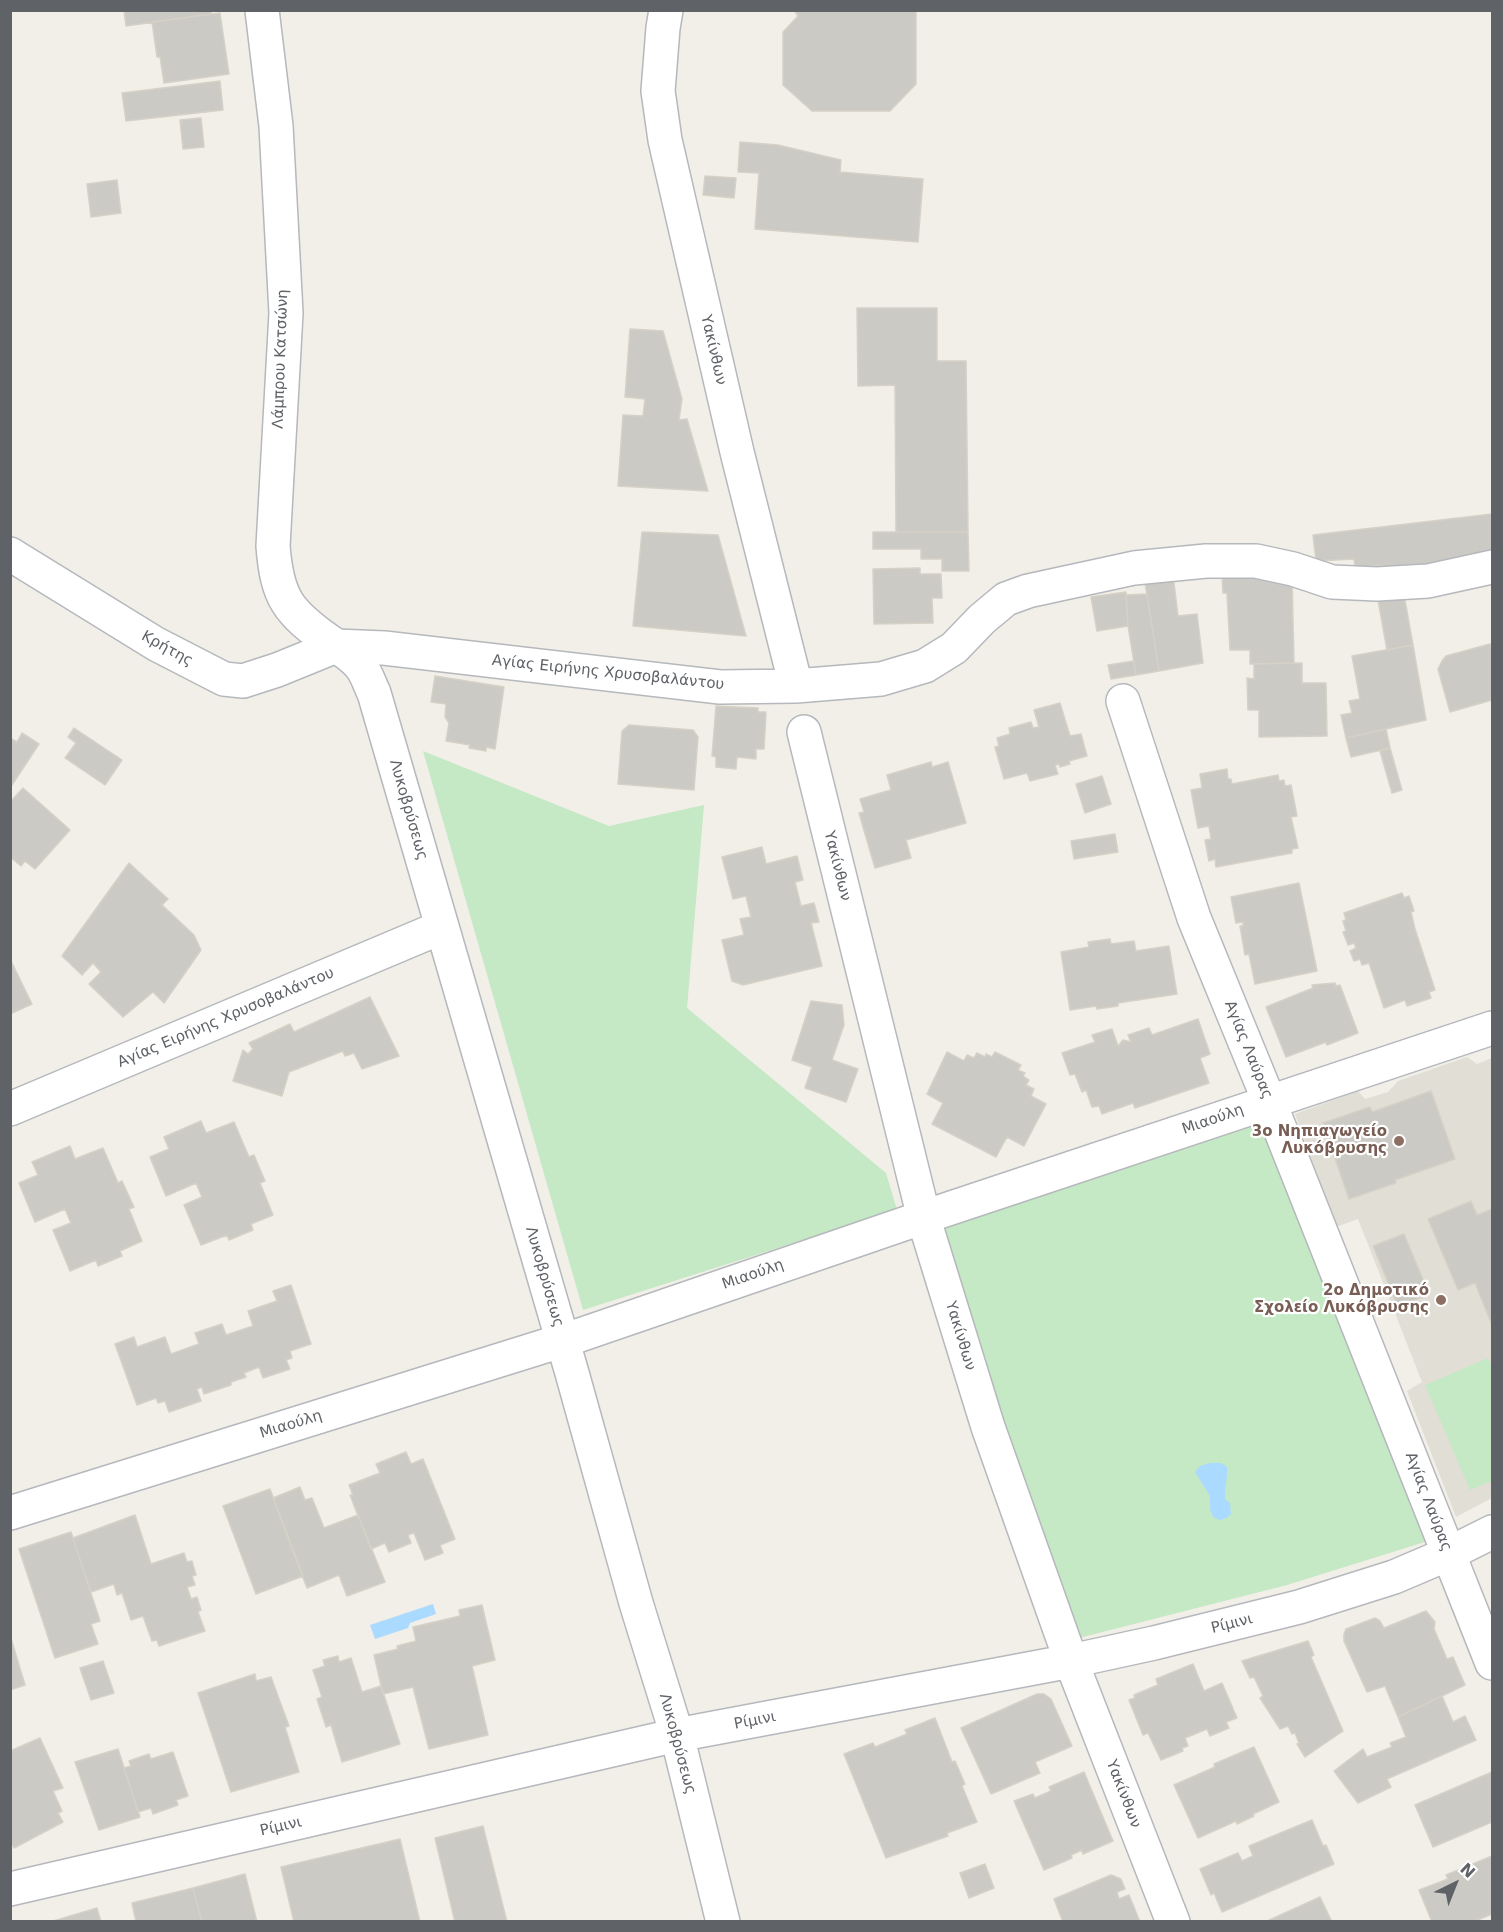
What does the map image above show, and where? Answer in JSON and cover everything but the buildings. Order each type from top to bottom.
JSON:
[{"type":"street","name":"Λάμπρου Κατσώνη","points":[[262,10],[276,126],[286,313],[277,444],[274,563],[281,593],[288,607],[302,621],[336,646]]},
{"type":"street","name":"Υακίνθων","points":[[666,10],[658,91],[665,140],[737,452],[796,686]]},
{"type":"street","name":"Κρήτης","points":[[10,554],[156,644],[224,679],[243,681],[336,646]]},
{"type":"street","name":"Αγίας Ειρήνης Χρυσοβαλάντου","points":[[336,646],[384,648],[598,671],[720,687],[796,686],[881,679],[925,666],[954,648],[982,619],[1006,599],[1028,591],[1134,568],[1206,561],[1256,561],[1293,569],[1332,582],[1377,584],[1428,581],[1492,567]]},
{"type":"street","name":"Λυκοβρύσεως","points":[[336,646],[361,667],[374,693],[636,1603],[677,1735],[723,1922]]},
{"type":"street","name":"Αγίας Λαύρας","points":[[1123,701],[1194,918],[1492,1663]]},
{"type":"street","name":"Υακίνθων","points":[[804,732],[924,1217],[988,1427],[1071,1661],[1173,1922]]},
{"type":"street","name":"Αγίας Ειρήνης Χρυσοβαλάντου","points":[[10,1109],[442,927]]},
{"type":"street","name":"Μιαούλη","points":[[10,1514],[562,1340],[1492,1028]]},
{"type":"street","name":"Ρίμινι","points":[[10,1889],[677,1735],[1071,1661],[1299,1607],[1394,1577],[1492,1532]]},
{"type":"shaded area","points":[[1467,1057],[1477,1064],[1492,1058],[1492,1498],[1456,1517],[1407,1391],[1422,1382],[1358,1219],[1336,1227],[1295,1114],[1358,1091],[1365,1099],[1388,1092],[1398,1081]]},
{"type":"green space","points":[[423,751],[609,826],[704,805],[687,1008],[886,1173],[897,1210],[583,1310]]},
{"type":"green space","points":[[1261,1114],[1428,1541],[1287,1585],[1075,1639],[998,1412],[941,1222]]},
{"type":"green space","points":[[1488,1358],[1492,1368],[1492,1481],[1470,1490],[1425,1385]]},
{"type":"water","points":[[1221,1463],[1227,1467],[1225,1499],[1230,1503],[1231,1514],[1220,1520],[1213,1517],[1210,1509],[1210,1496],[1195,1472],[1200,1466]]},
{"type":"water","points":[[433,1604],[436,1614],[410,1623],[408,1628],[375,1639],[370,1625]]},
{"type":"place","name":"3ο Νηπιαγωγείο Λυκόβρυσης","points":[[1399,1141]]},
{"type":"place","name":"2ο Δημοτικό Σχολείο Λυκόβρυσης","points":[[1441,1300]]}]
